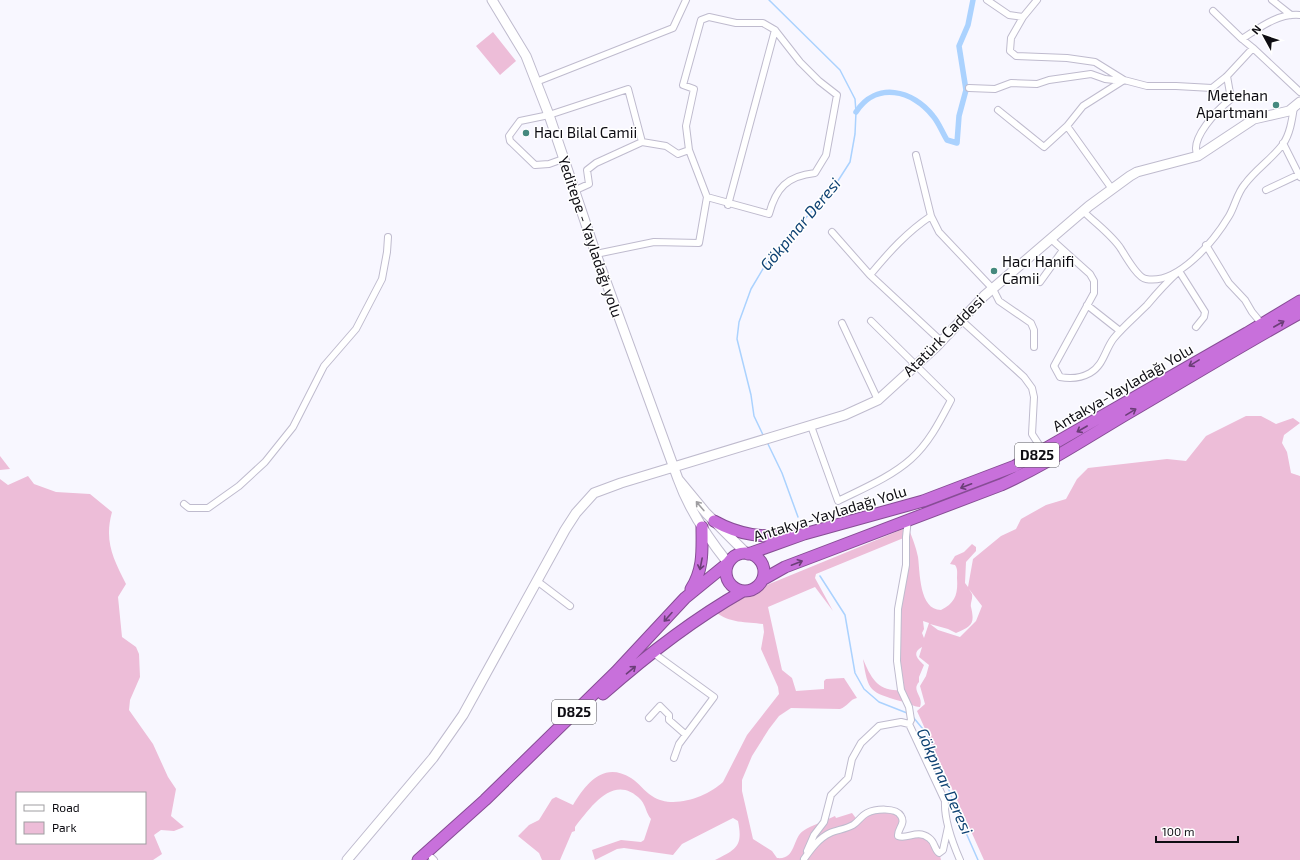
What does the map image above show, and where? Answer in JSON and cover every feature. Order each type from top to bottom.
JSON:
[{"type":"highway","name":"Antakya-Yayladağı Yolu","points":[[748,554],[804,534],[923,501],[1001,472],[1044,451],[1300,301]]},
{"type":"highway","name":"Antakya-Yayladağı Yolu","points":[[762,580],[785,567],[908,519],[1001,485],[1032,470],[1073,448],[1219,358],[1300,313]]},
{"type":"highway","points":[[714,521],[730,530],[743,533],[775,537],[804,534]]},
{"type":"highway","points":[[685,598],[695,583],[702,564],[702,526]]},
{"type":"highway","points":[[748,554],[754,556],[762,563],[762,580],[754,588],[743,591],[734,587],[728,580],[726,571],[728,563],[738,555],[748,554]]},
{"type":"highway","name":"D825","points":[[418,860],[485,800],[616,672],[685,598],[728,563]]},
{"type":"highway","name":"D825","points":[[432,859],[584,712],[652,652],[700,616],[743,591]]},
{"type":"main road","name":"Yeditepe - Yayladağı yolu","points":[[492,0],[526,56],[549,115],[574,193],[685,499],[728,563]]},
{"type":"main road","name":"Atatürk Caddesi","points":[[347,860],[448,738],[576,513],[594,493],[674,466],[751,445],[811,426],[856,411],[878,400],[941,341],[993,289],[1083,211],[1112,189],[1137,172],[1198,156],[1254,119],[1289,111],[1297,105]]},
{"type":"main road","name":"Yeditepe - Yayladağı yolu","points":[[678,479],[714,521],[748,554]]},
{"type":"street","points":[[536,82],[674,28],[686,0]]},
{"type":"street","points":[[987,0],[1009,15],[1023,17]]},
{"type":"street","points":[[1037,0],[1023,17],[1011,38],[1010,51],[1016,56],[1068,58],[1095,62],[1124,81]]},
{"type":"street","points":[[1272,0],[1291,15]]},
{"type":"street","points":[[1213,11],[1300,92]]},
{"type":"street","points":[[1242,39],[1269,22],[1291,15],[1300,15]]},
{"type":"street","points":[[596,254],[654,242],[699,243],[707,197],[689,150],[686,126],[694,89],[682,85],[701,20],[709,17],[736,23],[763,23],[775,30],[800,62],[837,95],[826,155],[815,173],[805,174],[786,183],[774,197],[769,214],[728,205],[707,197]]},
{"type":"street","points":[[728,205],[775,30]]},
{"type":"street","points":[[969,88],[995,89],[1011,83],[1038,84],[1049,80],[1091,74],[1105,79],[1147,86],[1212,88],[1228,76],[1253,48]]},
{"type":"street","points":[[1198,156],[1195,149],[1196,142],[1214,116],[1231,99],[1228,76]]},
{"type":"street","points":[[998,110],[1044,147],[1067,126],[1083,106],[1124,81]]},
{"type":"street","points":[[563,159],[549,164],[535,165],[510,141],[508,136],[520,121],[549,115],[628,89],[642,142]]},
{"type":"street","points":[[1051,239],[1090,274],[1094,281],[1094,293],[1054,366],[1060,377],[1079,377],[1091,372],[1102,362],[1108,346],[1120,331],[1186,264],[1197,257],[1229,216],[1244,185],[1283,143],[1291,126],[1297,105]]},
{"type":"street","points":[[1067,126],[1112,189]]},
{"type":"street","points":[[574,193],[578,189],[589,184],[587,170],[596,164],[642,142],[666,146],[678,154],[689,150]]},
{"type":"street","points":[[1266,190],[1300,175],[1283,143]]},
{"type":"street","points":[[916,155],[931,216],[939,232],[993,289],[999,301],[1031,323],[1034,330],[1034,347]]},
{"type":"street","points":[[1083,211],[1120,247],[1141,278],[1147,280],[1164,277],[1179,271]]},
{"type":"street","points":[[870,274],[899,241],[913,228],[931,216]]},
{"type":"street","points":[[832,232],[870,274],[941,341]]},
{"type":"street","points":[[184,504],[189,508],[208,508],[239,486],[265,462],[293,427],[324,366],[356,329],[382,279],[388,237]]},
{"type":"street","points":[[1206,245],[1220,265],[1229,283],[1245,300],[1252,312],[1262,324]]},
{"type":"street","points":[[1040,282],[1064,250]]},
{"type":"street","points":[[1179,271],[1205,312],[1204,317],[1196,327]]},
{"type":"street","points":[[1087,305],[1120,331]]},
{"type":"street","points":[[961,320],[1024,377],[1032,388],[1034,410],[1032,434],[1044,451]]},
{"type":"street","points":[[811,426],[838,501],[896,470],[911,459],[934,432],[951,400],[871,321]]},
{"type":"street","points":[[842,323],[878,400]]},
{"type":"street","points":[[908,519],[906,537],[906,565],[898,609],[897,661],[901,690],[909,707],[910,722],[945,801],[945,808],[952,839],[960,860]]},
{"type":"street","points":[[537,581],[570,606]]},
{"type":"street","points":[[652,652],[714,697],[685,734],[676,748],[674,758]]},
{"type":"street","points":[[649,718],[660,706],[669,714],[669,720],[685,734]]},
{"type":"street","points":[[804,859],[811,841],[824,820],[830,797],[848,779],[852,759],[861,743],[879,726],[910,722]]},
{"type":"street","points":[[804,859],[822,838],[853,825],[870,812],[886,810],[897,812],[902,820],[898,836],[902,837],[915,834],[925,835],[933,842],[937,851],[940,853],[943,849],[949,824]]},
{"type":"green space","points":[[493,32],[516,61],[500,75],[476,46]]},
{"type":"green space","points":[[1246,416],[1261,416],[1276,424],[1293,418],[1300,423],[1284,435],[1282,443],[1287,452],[1291,473],[1300,476],[1300,860],[984,860],[917,711],[925,704],[920,686],[926,676],[929,665],[919,657],[922,647],[916,654],[924,665],[916,688],[921,703],[920,707],[876,692],[872,689],[867,678],[863,659],[872,678],[876,682],[886,689],[901,690],[898,669],[906,537],[816,574],[815,578],[833,611],[815,587],[768,607],[782,670],[792,678],[796,691],[824,689],[824,681],[826,679],[844,678],[857,698],[840,709],[791,708],[779,716],[752,756],[742,780],[742,791],[753,839],[772,851],[777,858],[788,856],[803,831],[814,825],[835,816],[836,818],[852,813],[858,821],[864,815],[886,810],[902,817],[898,835],[923,835],[940,856],[941,860],[715,860],[729,853],[737,846],[740,836],[738,821],[733,818],[682,844],[673,855],[624,848],[617,849],[595,860],[592,850],[621,840],[641,842],[644,840],[651,819],[641,800],[631,792],[622,790],[612,791],[596,802],[588,810],[575,827],[575,831],[572,832],[560,860],[542,860],[539,853],[518,836],[529,825],[539,820],[552,799],[556,797],[573,805],[596,777],[604,774],[612,772],[621,773],[634,780],[652,796],[669,802],[679,802],[699,797],[723,782],[747,735],[779,694],[778,687],[761,649],[764,632],[763,624],[732,620],[721,616],[716,612],[762,587],[908,527],[918,557],[920,580],[925,597],[928,604],[941,610],[953,601],[956,593],[957,570],[955,565],[950,564],[955,556],[964,552],[972,544],[976,547],[976,551],[966,562],[965,583],[968,587],[973,559],[1001,536],[1016,529],[1021,519],[1046,505],[1066,499],[1077,479],[1088,468],[1167,459],[1186,461],[1206,436]],"holes":[[[969,589],[982,606],[976,621],[960,637],[938,630],[930,624],[956,633],[969,626],[973,617],[971,605],[972,594]],[[923,621],[929,623],[924,638],[922,633],[924,629]]]},
{"type":"green space","points":[[0,456],[10,469],[0,470]]},
{"type":"green space","points":[[28,476],[34,484],[56,492],[90,494],[112,512],[109,541],[117,566],[126,584],[118,597],[122,637],[136,647],[139,654],[140,677],[130,700],[129,710],[153,744],[168,777],[176,789],[171,816],[184,827],[174,831],[161,830],[154,835],[162,854],[153,860],[0,860],[0,479],[8,485]]},
{"type":"waterway","name":"Gökpınar Deresi","points":[[764,437],[754,416],[751,395],[737,339],[739,322],[751,289],[770,257],[834,187],[850,162],[855,134],[856,112],[855,99],[840,70],[769,0]]},
{"type":"waterway","points":[[856,112],[864,102],[874,96],[884,93],[905,95],[925,107],[935,119],[947,140],[957,143],[959,116],[966,90],[959,46],[968,25],[973,0]]},
{"type":"waterway","name":"Gökpınar Deresi","points":[[767,442],[782,473],[798,517]]},
{"type":"waterway","name":"Gökpınar Deresi","points":[[820,576],[845,615],[855,673],[864,689],[879,702],[907,713]]},
{"type":"waterway","name":"Gökpınar Deresi","points":[[913,717],[927,734],[978,860]]},
{"type":"place","name":"Metehan Apartmanı","points":[[1276,105]]},
{"type":"place","name":"Hacı Bilal Camii","points":[[526,133]]},
{"type":"place","name":"Hacı Hanifi Camii","points":[[994,271]]}]
